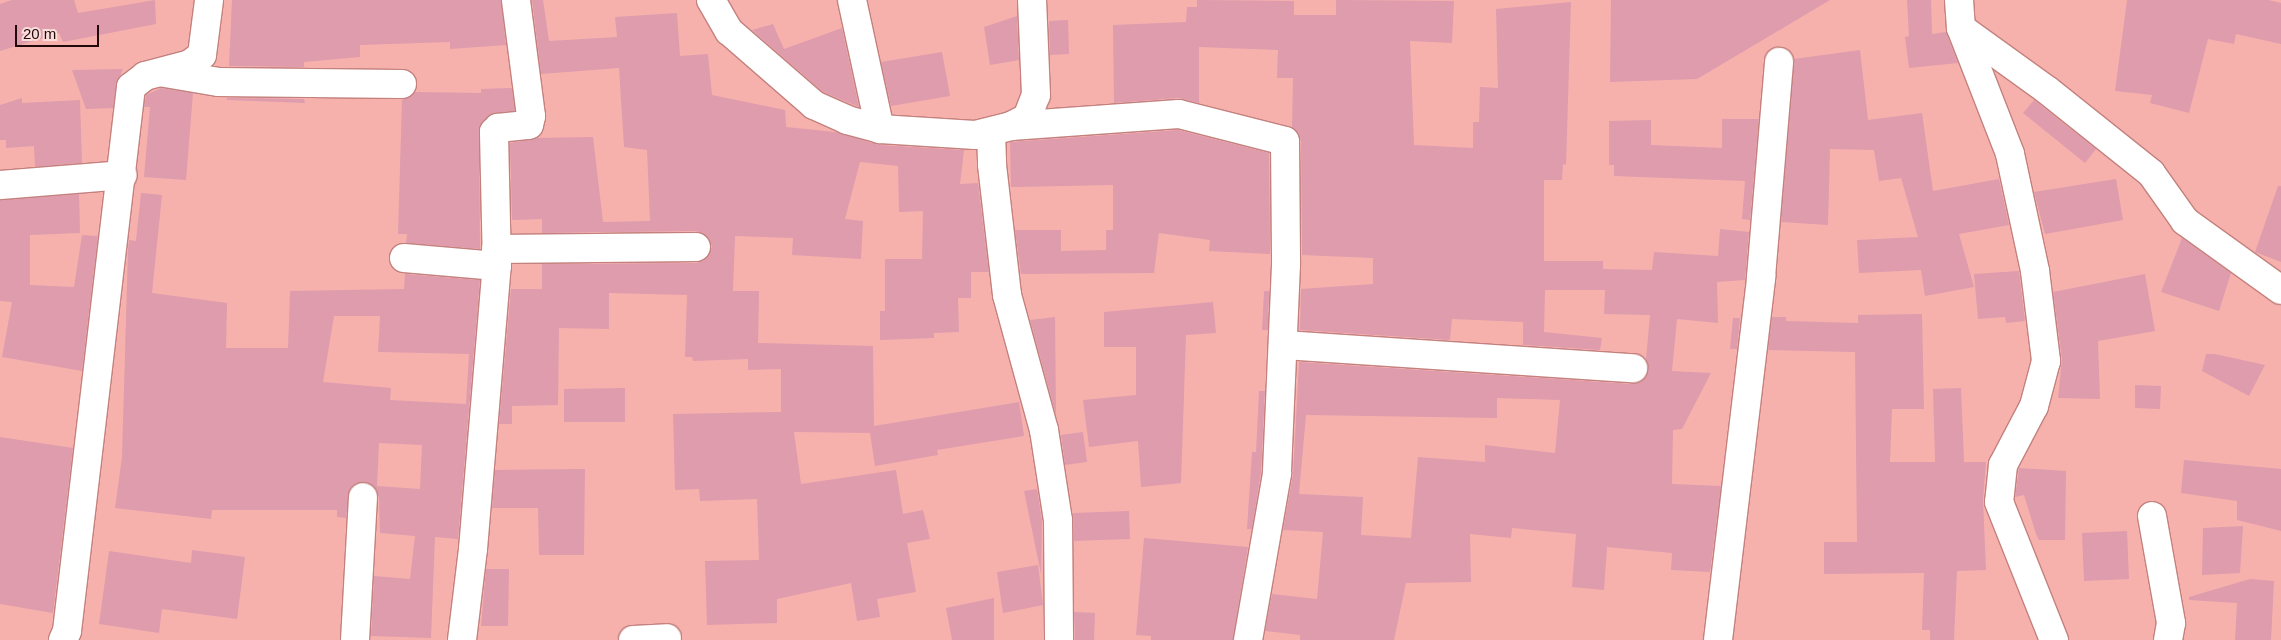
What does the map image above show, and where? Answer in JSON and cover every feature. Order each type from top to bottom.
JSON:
[{"type":"street","points":[[63,640],[66,631],[123,175],[131,86],[145,76],[165,73],[190,64],[202,55],[208,0]]},
{"type":"street","points":[[462,640],[473,549],[497,258],[494,132],[498,128],[529,125],[531,116],[516,0]]},
{"type":"street","points":[[712,0],[729,31],[814,105],[847,120],[880,129],[975,135],[1001,129],[1179,114],[1285,141],[1286,265],[1277,474],[1248,640]]},
{"type":"street","points":[[852,0],[880,129]]},
{"type":"street","points":[[1001,129],[1028,118],[1036,95],[1032,0]]},
{"type":"street","points":[[1959,0],[1962,28],[2010,154],[2035,271],[2046,361],[2034,406],[2003,465],[2000,502],[2054,640]]},
{"type":"street","points":[[1962,28],[2047,90],[2151,173],[2185,222],[2281,290]]},
{"type":"street","points":[[1718,640],[1761,277],[1779,62]]},
{"type":"street","points":[[165,73],[219,82],[402,84]]},
{"type":"street","points":[[1001,129],[992,165],[1007,295],[1044,430],[1058,520],[1059,640]]},
{"type":"street","points":[[0,185],[123,175]]},
{"type":"street","points":[[404,258],[497,258],[696,247]]},
{"type":"street","points":[[1283,345],[1633,368]]},
{"type":"street","points":[[355,640],[363,497]]},
{"type":"street","points":[[2152,516],[2171,623],[2168,640]]},
{"type":"street","points":[[633,640],[667,638]]},
{"type":"building","points":[[12,0],[74,0],[78,13],[155,0],[156,24],[63,42],[59,33],[0,51],[0,4]]},
{"type":"building","points":[[232,0],[501,0],[506,45],[450,49],[450,42],[360,45],[360,57],[304,62],[304,67],[229,66]]},
{"type":"building","points":[[532,0],[543,0],[549,41],[617,37],[615,17],[677,13],[680,56],[708,54],[712,95],[785,110],[786,127],[835,132],[879,145],[964,150],[960,184],[978,183],[989,272],[971,272],[971,298],[958,298],[959,332],[934,333],[934,338],[880,340],[880,311],[885,311],[885,259],[922,259],[923,211],[899,212],[898,166],[860,162],[845,219],[863,221],[861,259],[792,255],[793,238],[735,236],[733,291],[759,291],[758,343],[873,346],[874,426],[1019,402],[1024,436],[937,450],[938,455],[875,466],[870,433],[794,432],[801,484],[896,470],[903,514],[923,510],[930,539],[907,543],[916,592],[877,599],[880,617],[857,621],[851,583],[777,599],[777,623],[707,625],[705,561],[759,560],[757,499],[700,501],[699,489],[675,490],[673,414],[781,412],[781,369],[748,370],[748,359],[693,361],[692,357],[685,357],[687,295],[609,293],[609,329],[559,328],[558,405],[512,406],[512,424],[499,424],[511,289],[542,289],[542,264],[696,263],[704,260],[712,247],[709,239],[696,231],[542,233],[542,219],[512,220],[510,143],[536,138],[593,137],[603,222],[650,221],[647,150],[624,147],[619,68],[541,74]]},
{"type":"building","points":[[1197,0],[1294,1],[1294,15],[1336,15],[1336,0],[1454,1],[1452,43],[1410,41],[1414,145],[1473,148],[1473,122],[1479,122],[1480,87],[1498,88],[1496,9],[1571,2],[1566,165],[1563,164],[1562,180],[1544,180],[1544,261],[1603,261],[1603,269],[1652,270],[1654,252],[1718,256],[1720,229],[1749,232],[1745,280],[1717,282],[1718,323],[1677,319],[1672,371],[1711,373],[1682,429],[1673,430],[1672,484],[1721,486],[1710,572],[1671,570],[1672,553],[1607,547],[1604,590],[1572,587],[1576,534],[1512,528],[1511,538],[1470,534],[1471,582],[1406,583],[1394,640],[1300,640],[1300,635],[1265,631],[1272,594],[1317,599],[1323,532],[1283,530],[1293,475],[1299,362],[1632,384],[1646,377],[1648,370],[1646,359],[1650,315],[1604,314],[1605,290],[1545,290],[1544,332],[1602,338],[1600,350],[1523,345],[1523,322],[1452,319],[1450,340],[1300,330],[1301,289],[1373,284],[1373,258],[1302,255],[1301,141],[1292,128],[1293,78],[1277,78],[1278,50],[1199,47],[1199,103],[1178,98],[1114,103],[1113,25],[1186,22],[1187,7],[1197,7]],"holes":[[[1497,398],[1560,400],[1555,453],[1485,445],[1485,462],[1418,457],[1411,538],[1361,535],[1363,497],[1299,494],[1306,415],[1497,418]]]},
{"type":"building","points":[[1611,0],[1830,0],[1697,79],[1610,82]]},
{"type":"building","points":[[1907,0],[1931,0],[1932,34],[1946,32],[1958,63],[1909,68],[1905,37],[1909,36]]},
{"type":"building","points":[[2127,0],[2268,0],[2281,3],[2281,44],[2236,34],[2234,44],[2208,39],[2189,113],[2150,103],[2152,95],[2115,91]]},
{"type":"building","points":[[1017,16],[1019,60],[990,65],[984,27]]},
{"type":"building","points":[[1068,20],[1069,54],[1050,55],[1049,21]]},
{"type":"building","points":[[773,24],[784,49],[842,28],[859,107],[823,92],[752,30]]},
{"type":"building","points":[[1860,50],[1868,120],[1922,113],[1933,191],[1999,179],[2009,225],[1959,234],[1974,287],[1925,296],[1921,270],[1859,273],[1857,240],[1918,237],[1901,178],[1879,181],[1874,150],[1830,149],[1828,225],[1781,222],[1794,59]]},
{"type":"building","points":[[942,52],[950,96],[891,106],[881,62]]},
{"type":"building","points":[[123,69],[116,85],[113,108],[86,109],[72,70]]},
{"type":"building","points":[[161,88],[193,93],[186,180],[144,177],[150,107],[144,107],[146,95]]},
{"type":"building","points":[[512,88],[515,111],[496,113],[479,127],[480,249],[406,243],[407,234],[398,234],[402,100],[415,92],[481,93],[481,89]]},
{"type":"building","points":[[22,98],[22,103],[80,100],[82,163],[35,167],[34,146],[6,148],[6,140],[0,140],[0,105]]},
{"type":"building","points":[[227,98],[304,99],[305,103],[227,100]]},
{"type":"building","points":[[2034,100],[2096,149],[2085,163],[2023,113]]},
{"type":"building","points":[[1722,119],[1759,119],[1750,220],[1742,219],[1745,181],[1614,176],[1614,165],[1609,165],[1609,121],[1651,120],[1651,145],[1722,148]]},
{"type":"building","points":[[1178,130],[1269,153],[1270,254],[1209,251],[1210,240],[1159,233],[1154,273],[1021,274],[1015,230],[1061,230],[1061,251],[1106,250],[1106,230],[1113,230],[1113,185],[1011,187],[1010,142]]},
{"type":"building","points":[[2116,179],[2123,220],[2045,234],[2034,192]]},
{"type":"building","points":[[2278,186],[2281,186],[2281,262],[2255,252]]},
{"type":"building","points":[[141,193],[162,195],[152,293],[227,303],[226,348],[288,348],[290,291],[404,289],[405,274],[480,280],[458,539],[435,537],[431,638],[371,636],[374,576],[410,579],[415,536],[380,533],[379,497],[371,484],[356,483],[350,488],[346,518],[337,517],[337,510],[212,510],[211,519],[115,508],[122,457],[128,250],[129,240],[136,241]],"holes":[[[334,316],[380,316],[378,352],[469,354],[466,404],[390,400],[391,388],[323,382]],[[379,443],[422,445],[420,489],[377,486]]]},
{"type":"building","points":[[79,194],[80,233],[30,235],[30,285],[74,287],[82,235],[98,236],[82,371],[2,357],[12,302],[0,301],[0,200]]},
{"type":"building","points":[[2182,238],[2231,273],[2219,311],[2161,292]]},
{"type":"building","points":[[2019,271],[2025,321],[2006,323],[2005,317],[1978,319],[1974,274]]},
{"type":"building","points":[[2145,274],[2155,331],[2098,341],[2100,399],[2058,398],[2062,359],[2053,292]]},
{"type":"building","points":[[1264,291],[1269,291],[1268,330],[1262,330]]},
{"type":"building","points":[[1213,302],[1216,333],[1186,335],[1181,483],[1141,487],[1138,441],[1089,447],[1083,400],[1136,395],[1136,347],[1104,347],[1104,312]]},
{"type":"building","points":[[1922,314],[1924,409],[1892,409],[1890,462],[1935,462],[1933,389],[1961,388],[1964,462],[1986,462],[1983,500],[1986,570],[1957,571],[1954,640],[1930,640],[1930,630],[1922,630],[1924,573],[1824,574],[1824,542],[1857,542],[1855,352],[1768,350],[1772,317],[1786,317],[1786,321],[1858,323],[1858,315]]},
{"type":"building","points":[[1055,317],[1056,415],[1030,320]]},
{"type":"building","points":[[1733,318],[1740,318],[1737,349],[1730,349]]},
{"type":"building","points":[[2206,354],[2215,354],[2265,365],[2249,396],[2202,371]]},
{"type":"building","points":[[2135,385],[2161,386],[2160,409],[2135,408]]},
{"type":"building","points":[[625,388],[625,422],[564,422],[564,389]]},
{"type":"building","points":[[1259,391],[1265,391],[1261,472],[1252,529],[1247,529],[1252,452],[1256,452]]},
{"type":"building","points":[[1083,432],[1087,462],[1065,465],[1061,435]]},
{"type":"building","points":[[0,437],[73,448],[53,613],[0,604]]},
{"type":"building","points":[[2184,460],[2281,469],[2281,531],[2237,520],[2237,501],[2181,493]]},
{"type":"building","points":[[2019,468],[2066,471],[2065,540],[2039,540],[2024,495],[2015,497]]},
{"type":"building","points":[[585,469],[584,555],[539,555],[538,508],[492,508],[495,470]]},
{"type":"building","points":[[1037,489],[1042,521],[1041,574],[1024,491]]},
{"type":"building","points":[[1129,511],[1130,539],[1074,541],[1073,513]]},
{"type":"building","points":[[2243,526],[2240,573],[2202,575],[2203,528]]},
{"type":"building","points":[[2127,531],[2129,579],[2084,581],[2082,533]]},
{"type":"building","points":[[1144,538],[1248,547],[1233,640],[1151,640],[1151,636],[1136,635]]},
{"type":"building","points":[[192,550],[245,557],[237,619],[162,609],[159,633],[99,624],[109,551],[191,563]]},
{"type":"building","points":[[1038,565],[1043,605],[1003,613],[997,572]]},
{"type":"building","points":[[486,569],[509,569],[508,626],[481,626]]},
{"type":"building","points":[[2250,579],[2274,581],[2271,640],[2235,640],[2237,603],[2189,600],[2189,597]]},
{"type":"building","points":[[994,598],[994,640],[952,640],[946,608]]},
{"type":"building","points":[[1074,612],[1095,613],[1094,640],[1075,640]]}]
